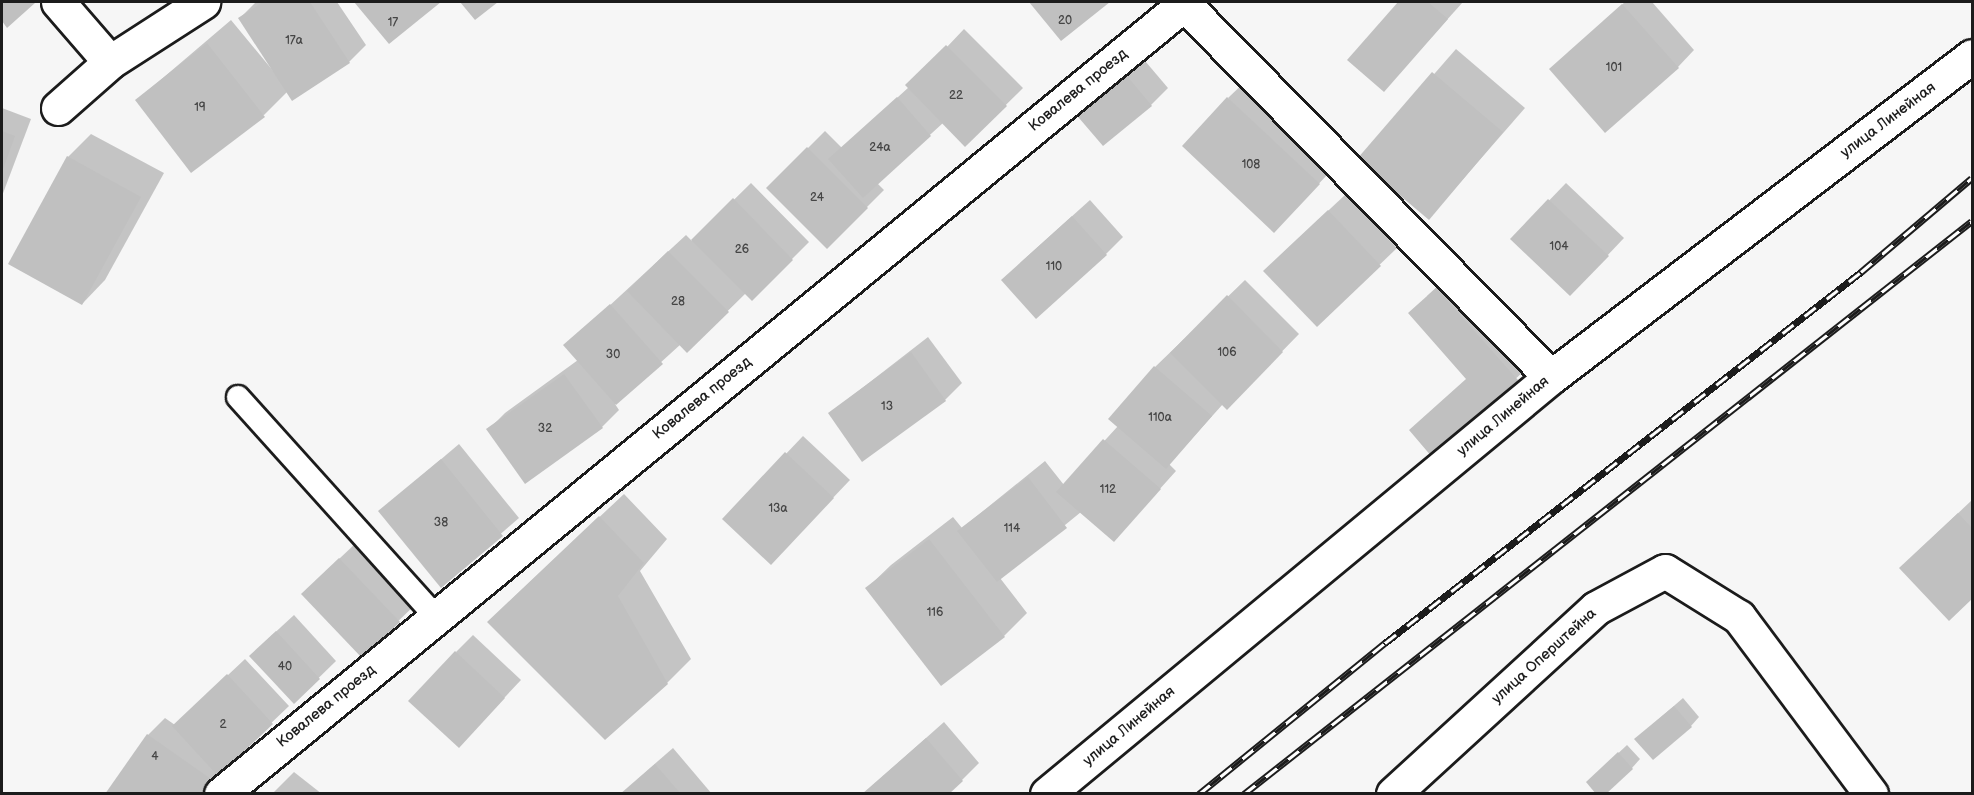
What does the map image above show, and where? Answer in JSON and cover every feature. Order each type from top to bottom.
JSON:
[{"type":"street","points":[[58,2],[110,62]]},
{"type":"street","points":[[58,108],[110,62],[203,2]]},
{"type":"street","points":[[1185,3],[1551,377]]},
{"type":"street","name":"Ковалева проезд","points":[[221,794],[435,616],[1185,3]]},
{"type":"street","name":"улица Линейная","points":[[1047,794],[1551,377],[1972,56]]},
{"type":"street","name":"улица Оперштейна","points":[[1393,794],[1596,608],[1665,571],[1739,617],[1871,794]]},
{"type":"lane","points":[[238,397],[435,616]]},
{"type":"building","points":[[2,2],[35,3],[7,28],[2,21]]},
{"type":"building","points":[[263,2],[310,2],[350,63],[292,101],[238,18]]},
{"type":"building","points":[[354,2],[441,2],[389,44]]},
{"type":"building","points":[[460,2],[498,2],[475,20]]},
{"type":"building","points":[[1029,2],[1110,2],[1061,41]]},
{"type":"building","points":[[1398,2],[1428,2],[1448,19],[1384,92],[1347,60]]},
{"type":"building","points":[[1622,4],[1679,68],[1605,133],[1549,69]]},
{"type":"building","points":[[207,43],[265,117],[191,173],[135,100]]},
{"type":"building","points":[[946,45],[1007,106],[965,147],[905,85]]},
{"type":"building","points":[[1122,70],[1152,106],[1103,146],[1073,111]]},
{"type":"building","points":[[1432,72],[1503,132],[1429,220],[1357,159]]},
{"type":"building","points":[[897,97],[931,136],[863,198],[828,159]]},
{"type":"building","points":[[1227,97],[1320,184],[1274,233],[1182,146]]},
{"type":"building","points":[[2,131],[15,136],[2,172]]},
{"type":"building","points":[[807,147],[868,208],[827,249],[766,188]]},
{"type":"building","points":[[67,156],[141,197],[82,305],[8,264]]},
{"type":"building","points":[[733,198],[793,260],[752,301],[691,240]]},
{"type":"building","points":[[1548,199],[1609,256],[1570,296],[1510,239]]},
{"type":"building","points":[[1328,210],[1381,266],[1317,327],[1263,271]]},
{"type":"building","points":[[1072,216],[1107,255],[1036,319],[1001,280]]},
{"type":"building","points":[[668,251],[729,312],[687,353],[627,291]]},
{"type":"building","points":[[1436,288],[1518,380],[1432,457],[1409,430],[1466,379],[1408,313]]},
{"type":"building","points":[[1227,295],[1283,352],[1227,410],[1170,353]]},
{"type":"building","points":[[610,304],[663,364],[616,405],[563,345]]},
{"type":"building","points":[[911,352],[946,401],[862,462],[828,413]]},
{"type":"building","points":[[1154,366],[1212,416],[1166,469],[1108,419]]},
{"type":"building","points":[[564,374],[603,428],[525,484],[486,429]]},
{"type":"building","points":[[1103,439],[1161,489],[1114,542],[1056,492]]},
{"type":"building","points":[[785,452],[834,498],[771,565],[722,519]]},
{"type":"building","points":[[441,459],[503,536],[441,588],[378,511]]},
{"type":"building","points":[[1028,477],[1067,528],[997,582],[957,531]]},
{"type":"building","points":[[1958,513],[1972,528],[1972,599],[1949,621],[1899,568]]},
{"type":"building","points":[[599,516],[644,563],[618,596],[668,684],[605,740],[487,622]]},
{"type":"building","points":[[929,539],[1005,637],[941,686],[865,588]]},
{"type":"building","points":[[339,558],[400,622],[362,658],[301,594]]},
{"type":"building","points":[[276,631],[320,679],[294,704],[249,656]]},
{"type":"building","points":[[455,651],[505,698],[459,748],[408,701]]},
{"type":"building","points":[[227,674],[273,724],[218,776],[172,726]]},
{"type":"building","points":[[1674,706],[1692,727],[1653,760],[1634,739]]},
{"type":"building","points":[[147,734],[211,779],[201,794],[105,794]]},
{"type":"building","points":[[926,738],[963,781],[949,794],[862,794]]},
{"type":"building","points":[[1618,752],[1633,769],[1606,794],[1596,794],[1586,782]]},
{"type":"building","points":[[655,764],[681,794],[621,794]]},
{"type":"railway","points":[[1199,794],[1385,643],[1861,272],[1972,178]]},
{"type":"railway","points":[[1244,794],[1972,221]]}]
